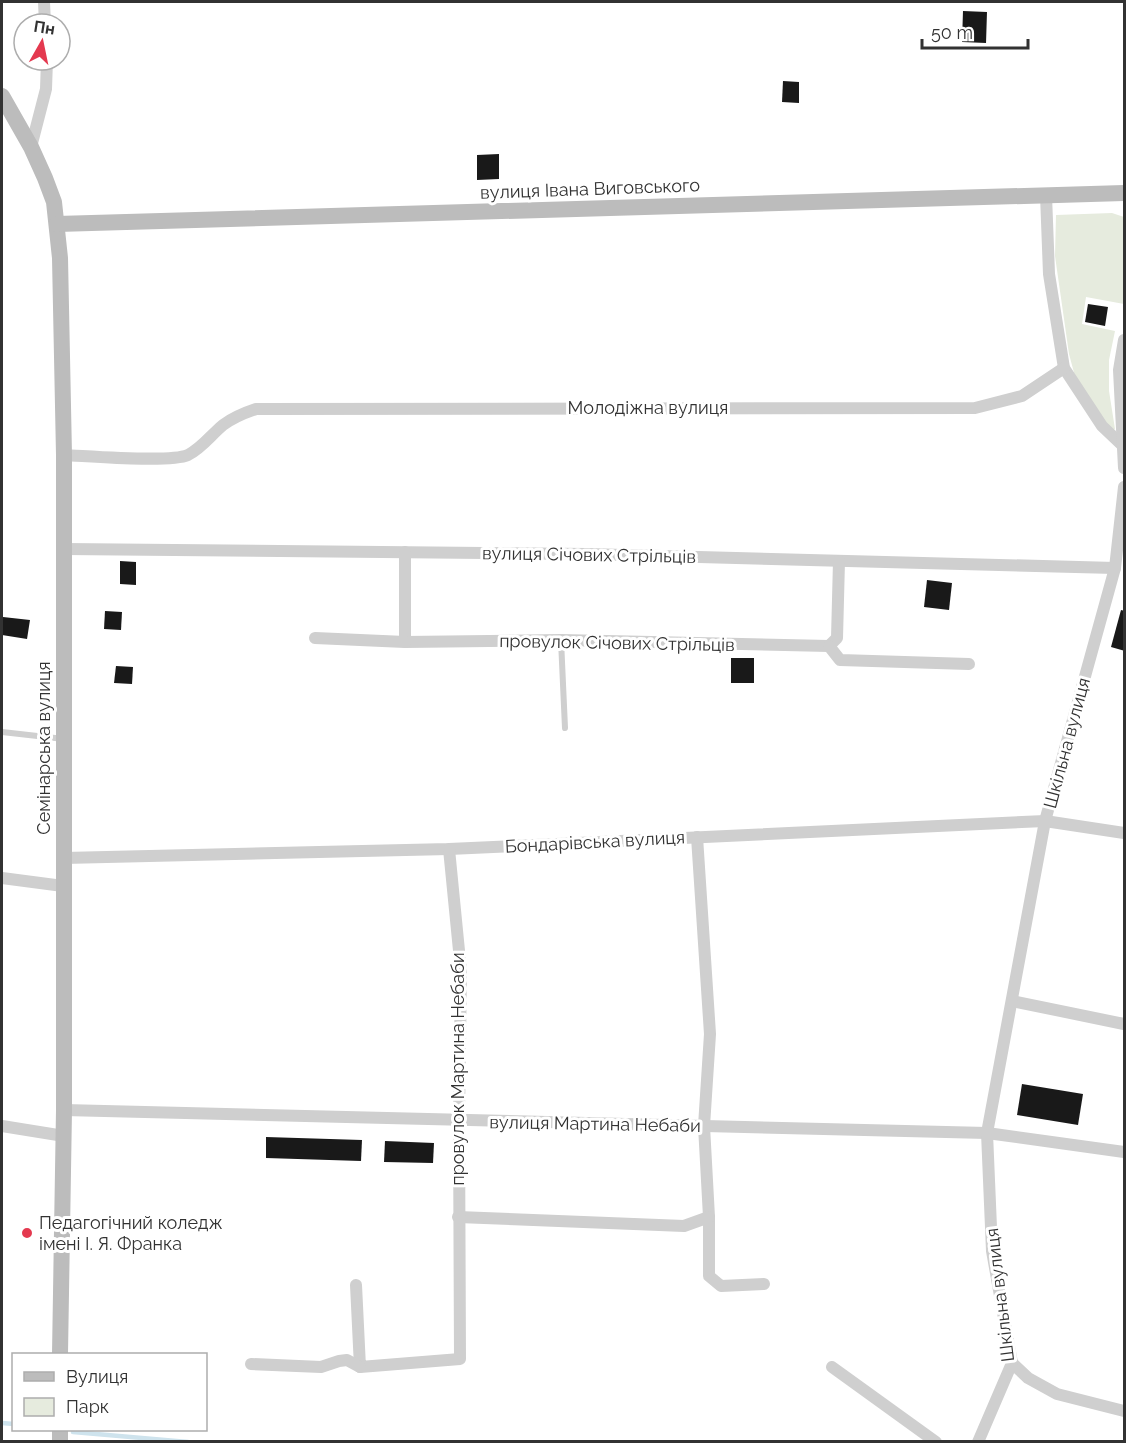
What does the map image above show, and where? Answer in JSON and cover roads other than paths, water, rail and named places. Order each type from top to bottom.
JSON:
[{"type":"street","points":[[31,147],[46,89],[47,72]]},
{"type":"street","name":"Семінарська вулиця","points":[[2,96],[31,147],[48,186],[57,224],[60,258],[64,455],[64,1136],[60,1353]]},
{"type":"street","name":"вулиця Івана Виговського","points":[[57,224],[1125,193]]},
{"type":"street","points":[[1046,195],[1049,274],[1064,368],[1102,426],[1122,446]]},
{"type":"street","points":[[1125,340],[1119,370],[1125,468]]},
{"type":"street","name":"Молодіжна вулиця","points":[[64,455],[166,458],[186,456],[200,447],[222,426],[240,414],[256,409],[975,408],[1022,396],[1064,368]]},
{"type":"street","name":"Шкільна вулиця","points":[[978,1442],[1012,1363],[992,1251],[987,1133],[1045,821],[1115,568],[1125,487]]},
{"type":"street","name":"вулиця Січових Стрільців","points":[[64,549],[588,554],[1115,568]]},
{"type":"street","points":[[405,552],[405,642]]},
{"type":"street","points":[[839,561],[837,638],[829,646],[840,660],[969,664]]},
{"type":"street","name":"провулок Січових Стрільців","points":[[315,638],[405,642],[561,640],[829,646]]},
{"type":"street","name":"Бондарівська вулиця","points":[[64,858],[449,849],[1045,821],[1125,833]]},
{"type":"street","points":[[697,837],[710,1034],[704,1126],[709,1217],[709,1276],[721,1287],[764,1284]]},
{"type":"street","name":"провулок Мартина Небаби","points":[[360,1367],[460,1359],[458,1217],[461,971],[449,849]]},
{"type":"street","points":[[2,878],[63,886]]},
{"type":"street","points":[[1012,1000],[1125,1024]]},
{"type":"street","name":"вулиця Мартина Небаби","points":[[64,1110],[987,1133],[1125,1152]]},
{"type":"street","points":[[2,1126],[64,1136]]},
{"type":"street","points":[[458,1217],[684,1226],[709,1217]]},
{"type":"street","points":[[356,1285],[360,1367]]},
{"type":"street","points":[[251,1364],[321,1367],[339,1360],[347,1360],[360,1367]]},
{"type":"street","points":[[1012,1363],[1028,1378],[1057,1394],[1125,1411]]},
{"type":"street","points":[[832,1367],[936,1442]]},
{"type":"lane","points":[[561,640],[565,728]]},
{"type":"lane","points":[[2,732],[64,739]]},
{"type":"waterway","points":[[2,1423],[12,1424]]},
{"type":"waterway","points":[[73,1432],[188,1442]]},
{"type":"place","name":"Педагогічний коледж імені І. Я. Франка","points":[[27,1233]]}]
